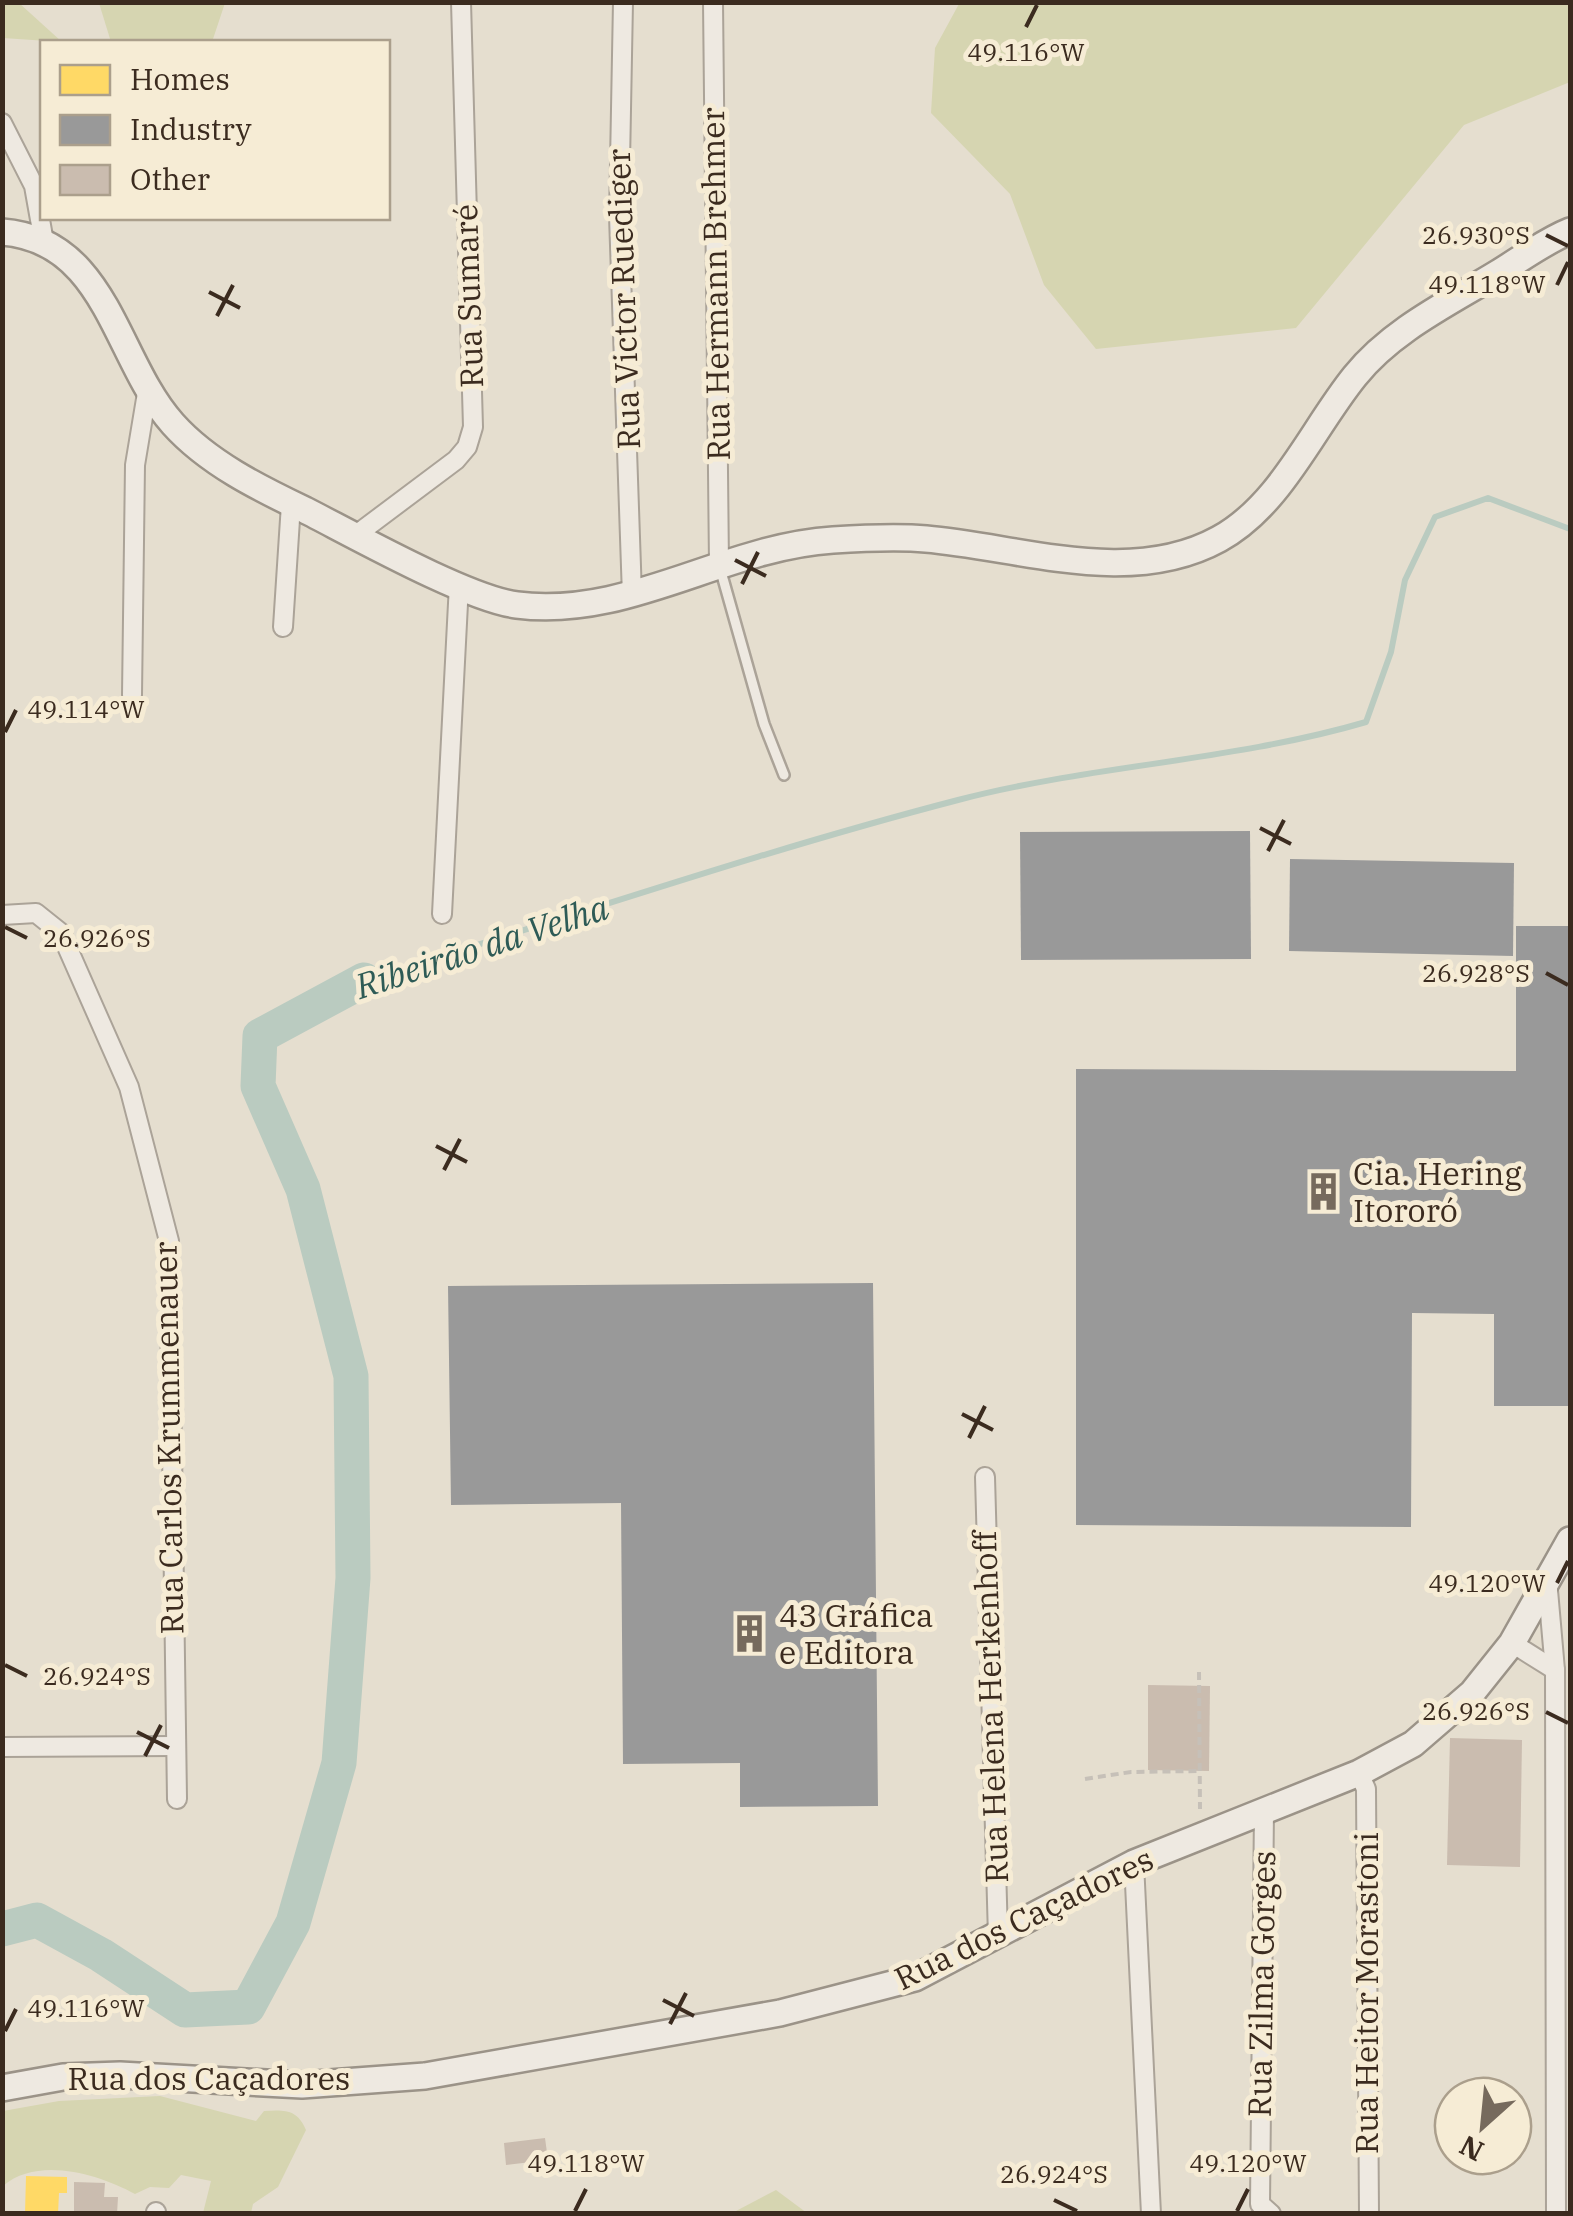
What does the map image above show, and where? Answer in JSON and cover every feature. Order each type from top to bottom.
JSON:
[{"type":"main road","points":[[2,232],[44,242],[73,263],[103,297],[148,386],[173,424],[200,450],[291,504],[459,584],[509,604],[540,608],[598,605],[752,553],[829,540],[922,538],[1117,563],[1148,562],[1207,544],[1261,505],[1356,374],[1390,340],[1570,232]]},
{"type":"main road","name":"Rua dos Caçadores","points":[[2,2088],[63,2077],[120,2075],[302,2085],[426,2076],[833,2000],[915,1978],[1134,1863],[1360,1773],[1413,1744],[1446,1720],[1512,1643],[1570,1540]]},
{"type":"street","name":"Rua Sumaré","points":[[356,536],[456,460],[467,447],[473,427],[461,2]]},
{"type":"street","name":"Rua Victor Ruediger","points":[[623,2],[619,216],[632,596]]},
{"type":"street","name":"Rua Hermann Brehmer","points":[[713,2],[719,565]]},
{"type":"street","points":[[2,122],[34,186],[40,220]]},
{"type":"street","points":[[40,220],[44,242]]},
{"type":"street","points":[[132,695],[135,466],[148,386]]},
{"type":"street","points":[[283,627],[291,504]]},
{"type":"street","points":[[442,914],[459,584]]},
{"type":"street","name":"Rua Carlos Krummenauer","points":[[2,916],[36,913],[49,920],[61,934],[128,1087],[169,1241],[174,1746],[178,1799]]},
{"type":"street","name":"Rua Helena Herkenhoff","points":[[984,1477],[998,1937]]},
{"type":"street","points":[[1546,1578],[1555,1670],[1563,2151],[1556,2214]]},
{"type":"street","points":[[1512,1643],[1555,1670]]},
{"type":"street","points":[[2,1747],[174,1746]]},
{"type":"street","name":"Rua Heitor Morastoni","points":[[1360,1773],[1366,1789],[1369,2214]]},
{"type":"street","name":"Rua Zilma Gorges","points":[[1264,1810],[1260,2204],[1270,2214]]},
{"type":"street","points":[[1134,1863],[1152,2214]]},
{"type":"lane","points":[[719,565],[764,724],[784,775]]},
{"type":"path","points":[[1199,1672],[1200,1809]]},
{"type":"path","points":[[1085,1778],[1131,1772],[1200,1772]]},
{"type":"green space","points":[[3,2],[19,3],[60,40],[40,41],[3,38]]},
{"type":"green space","points":[[99,2],[225,3],[213,40],[110,40]]},
{"type":"green space","points":[[960,2],[1570,3],[1570,82],[1464,125],[1296,328],[1096,349],[1044,285],[1010,194],[931,113],[935,48]]},
{"type":"green space","points":[[160,2096],[256,2121],[264,2111],[290,2112],[306,2130],[278,2187],[253,2204],[251,2213],[203,2213],[211,2181],[181,2175],[169,2188],[150,2187],[135,2194],[104,2180],[68,2171],[33,2172],[3,2186],[3,2111],[59,2101]]},
{"type":"green space","points":[[776,2190],[807,2213],[735,2213],[736,2211]]},
{"type":"building: Homes","points":[[26,2176],[67,2177],[67,2193],[59,2193],[58,2214],[25,2214]]},
{"type":"building: Industry","points":[[1250,831],[1251,959],[1021,960],[1020,832]]},
{"type":"building: Industry","points":[[1290,859],[1514,863],[1513,956],[1289,951]]},
{"type":"building: Industry","name":"Cia. Hering Itororó","points":[[1516,926],[1570,926],[1570,1406],[1494,1406],[1494,1314],[1412,1313],[1411,1527],[1076,1525],[1076,1069],[1516,1071]]},
{"type":"building: Industry","name":"43 Gráfica e Editora","points":[[873,1283],[878,1806],[740,1807],[740,1763],[623,1764],[621,1503],[451,1505],[448,1286]]},
{"type":"building: Other","points":[[1148,1685],[1210,1686],[1209,1771],[1148,1770]]},
{"type":"building: Other","points":[[1450,1738],[1522,1740],[1520,1867],[1447,1865]]},
{"type":"building: Other","points":[[545,2138],[548,2160],[506,2165],[504,2143]]},
{"type":"building: Other","points":[[74,2182],[105,2183],[104,2197],[118,2197],[117,2214],[74,2214]]},
{"type":"waterway","name":"Ribeirão da Velha","points":[[364,980],[734,864],[958,800],[1060,779],[1265,746],[1366,722],[1391,652],[1405,580],[1435,517],[1488,498],[1570,529]]},
{"type":"waterway","name":"Ribeirão da Velha","points":[[2,1929],[37,1920],[101,1955],[185,2010],[248,2007],[293,1923],[339,1763],[353,1578],[351,1376],[303,1189],[258,1086],[260,1036],[364,980]]},
{"type":"place","name":"Cia. Hering Itororó","points":[[1323,1192]]},
{"type":"place","name":"43 Gráfica e Editora","points":[[749,1634]]}]
